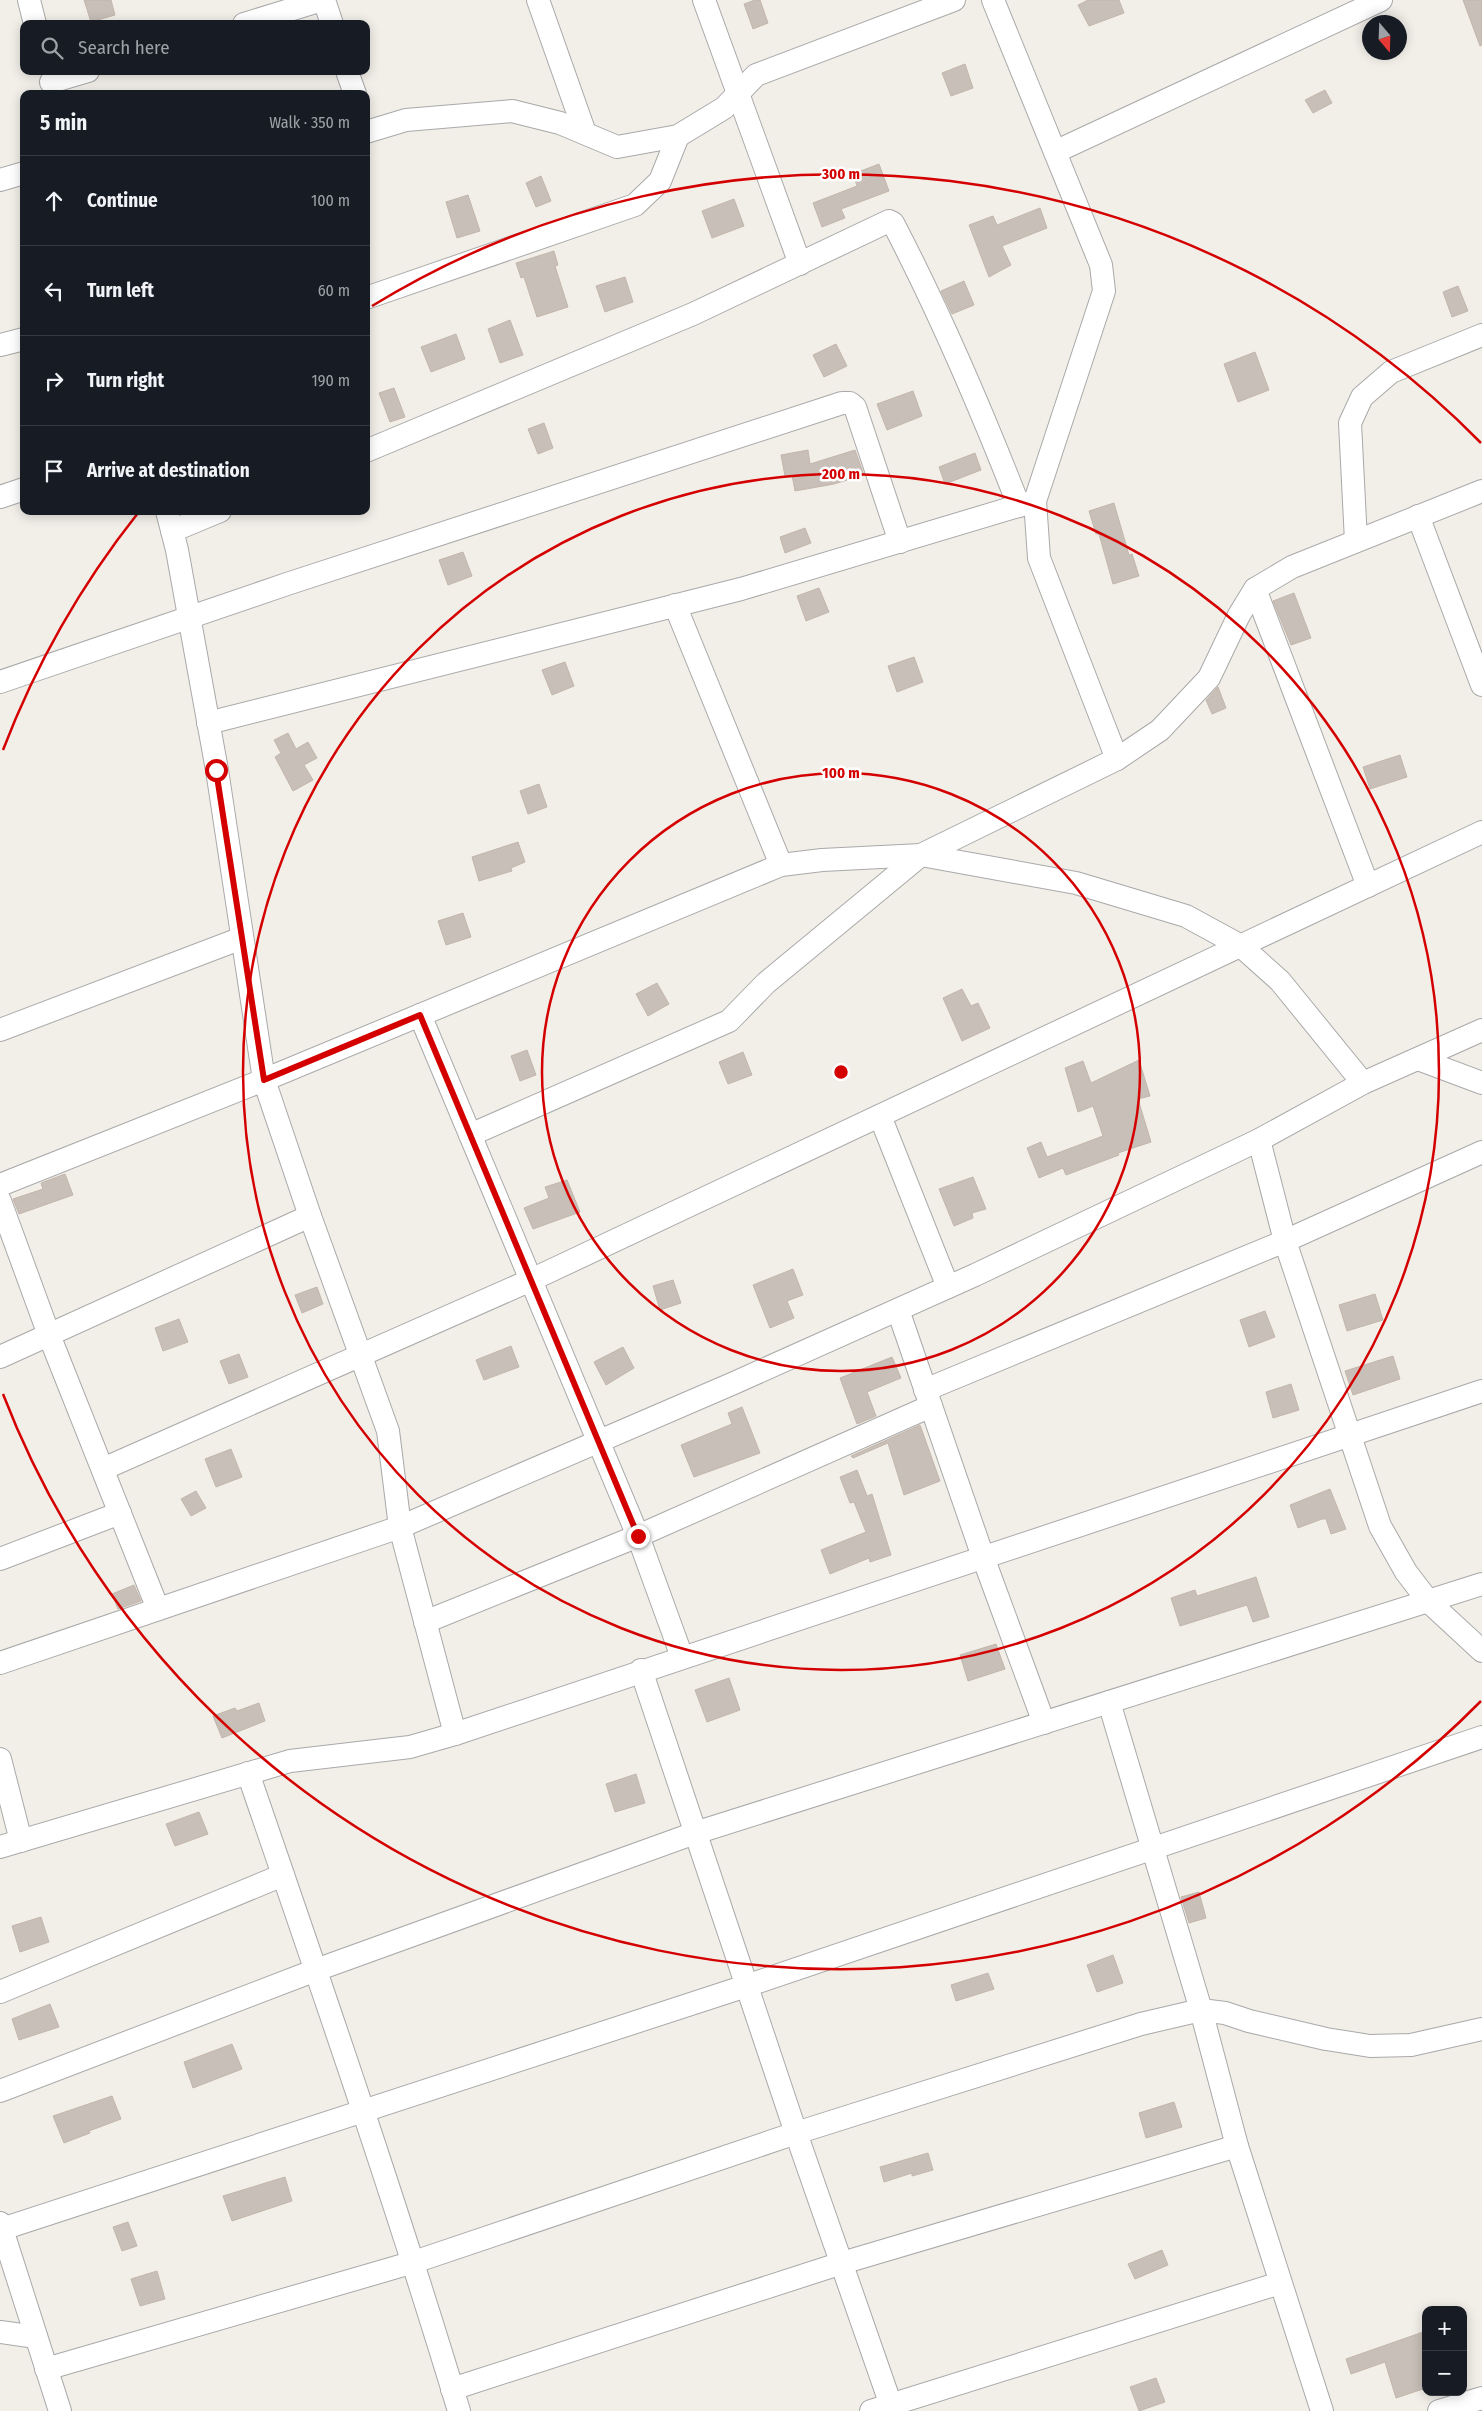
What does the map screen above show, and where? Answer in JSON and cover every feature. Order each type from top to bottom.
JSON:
[{"type":"street","points":[[28,0],[34,20]]},
{"type":"street","points":[[257,20],[323,0],[330,20]]},
{"type":"street","points":[[538,0],[584,133]]},
{"type":"street","points":[[704,0],[800,264]]},
{"type":"street","points":[[370,130],[406,120],[512,111],[560,123],[617,147],[678,136],[724,108],[756,75],[954,0]]},
{"type":"street","points":[[1055,152],[1381,0]]},
{"type":"street","points":[[1000,2],[1055,152],[1101,264],[1104,291],[1027,504]]},
{"type":"street","points":[[51,82],[75,75]]},
{"type":"street","points":[[348,75],[354,90]]},
{"type":"street","points":[[370,297],[635,205],[660,181],[678,136]]},
{"type":"street","points":[[0,180],[20,174]]},
{"type":"street","points":[[370,448],[694,314],[800,264],[886,220],[893,223],[928,291],[1027,504],[1039,558],[1117,759]]},
{"type":"street","points":[[1356,541],[1350,423],[1362,397],[1390,372],[1482,335]]},
{"type":"street","points":[[0,345],[20,340]]},
{"type":"street","points":[[0,682],[189,616],[842,403],[850,403],[855,407],[900,542]]},
{"type":"street","points":[[0,497],[20,490]]},
{"type":"street","points":[[470,1134],[729,1021],[766,983],[920,854],[1117,759],[1160,730],[1209,678],[1239,614],[1255,589],[1292,567],[1482,490]]},
{"type":"street","points":[[208,723],[742,589],[1027,504]]},
{"type":"street","points":[[200,515],[170,521],[208,723],[264,1080],[310,1216],[388,1431],[400,1527],[455,1734]]},
{"type":"street","points":[[1418,516],[1482,685]]},
{"type":"street","points":[[1255,589],[1368,886]]},
{"type":"street","points":[[676,605],[781,865]]},
{"type":"street","points":[[103,1469],[531,1280],[1482,832]]},
{"type":"street","points":[[0,1184],[264,1080],[781,865],[822,860],[920,854],[1076,883],[1186,916],[1241,946],[1280,981],[1363,1083]]},
{"type":"street","points":[[0,1030],[242,938]]},
{"type":"street","points":[[420,1015],[638,1536],[682,1656]]},
{"type":"street","points":[[0,1663],[400,1527],[898,1310],[1259,1140],[1363,1083],[1482,1030]]},
{"type":"street","points":[[1418,1059],[1482,1083]]},
{"type":"street","points":[[880,1116],[948,1287]]},
{"type":"street","points":[[1259,1140],[1285,1241],[1351,1434],[1380,1526],[1406,1572],[1429,1602],[1482,1651]]},
{"type":"street","points":[[425,1622],[638,1536],[928,1398],[1482,1152]]},
{"type":"street","points":[[0,1201],[49,1335],[158,1609]]},
{"type":"street","points":[[0,1357],[310,1216]]},
{"type":"street","points":[[898,1310],[983,1556],[1044,1723]]},
{"type":"street","points":[[0,1759],[10,1844],[290,1761],[410,1747],[455,1734],[682,1656],[1482,1391]]},
{"type":"street","points":[[0,1559],[120,1513]]},
{"type":"street","points":[[0,2091],[316,1970],[695,1833],[1482,1584]]},
{"type":"street","points":[[641,1670],[746,1986],[842,2264],[885,2409],[1280,2283]]},
{"type":"street","points":[[1109,1702],[1201,2010],[1236,2146],[1322,2411]]},
{"type":"street","points":[[60,2411],[1,2226],[746,1986],[1482,1737]]},
{"type":"street","points":[[248,1773],[364,2110],[414,2262],[454,2405],[842,2264],[1236,2146]]},
{"type":"street","points":[[0,1992],[283,1875]]},
{"type":"street","points":[[46,2369],[414,2262],[796,2133],[1141,2024],[1201,2010],[1225,2013],[1249,2021],[1326,2039],[1370,2046],[1411,2045],[1482,2029]]},
{"type":"street","points":[[0,2332],[36,2337]]},
{"type":"street","points":[[1439,2411],[1482,2398]]},
{"type":"building","points":[[84,0],[111,0],[115,15],[90,20]]},
{"type":"building","points":[[760,0],[768,23],[753,29],[744,4]]},
{"type":"building","points":[[1088,0],[1119,0],[1124,13],[1089,26],[1078,5]]},
{"type":"building","points":[[1463,0],[1482,0],[1482,45],[1480,46]]},
{"type":"building","points":[[965,64],[973,88],[951,96],[942,73]]},
{"type":"building","points":[[1325,90],[1332,103],[1313,113],[1305,100]]},
{"type":"building","points":[[879,164],[889,191],[841,209],[845,218],[822,227],[813,203],[857,186],[853,174]]},
{"type":"building","points":[[541,176],[551,201],[536,207],[526,183]]},
{"type":"building","points":[[468,195],[480,231],[457,238],[446,202]]},
{"type":"building","points":[[734,199],[744,226],[712,238],[702,211]]},
{"type":"building","points":[[1040,208],[1047,228],[1002,246],[1011,265],[989,277],[969,225],[993,216],[997,225]]},
{"type":"building","points":[[554,251],[558,265],[555,266],[568,307],[537,317],[524,277],[521,278],[516,263]]},
{"type":"building","points":[[625,277],[633,302],[605,312],[596,286]]},
{"type":"building","points":[[964,281],[974,305],[952,314],[941,291]]},
{"type":"building","points":[[1458,286],[1468,311],[1452,317],[1443,292]]},
{"type":"building","points":[[510,320],[523,355],[500,363],[488,329]]},
{"type":"building","points":[[456,334],[465,359],[431,372],[421,347]]},
{"type":"building","points":[[836,344],[847,366],[824,377],[813,355]]},
{"type":"building","points":[[1255,352],[1269,390],[1238,402],[1224,364]]},
{"type":"building","points":[[394,388],[405,417],[390,422],[379,393]]},
{"type":"building","points":[[913,391],[922,416],[887,430],[877,404]]},
{"type":"building","points":[[544,423],[553,448],[538,454],[528,429]]},
{"type":"building","points":[[808,450],[810,464],[855,450],[864,475],[834,484],[795,491],[792,475],[785,476],[781,455]]},
{"type":"building","points":[[975,453],[981,470],[945,484],[939,467]]},
{"type":"building","points":[[1114,503],[1129,555],[1132,554],[1139,576],[1113,584],[1099,534],[1096,534],[1089,511]]},
{"type":"building","points":[[805,528],[811,543],[785,553],[780,537]]},
{"type":"building","points":[[463,552],[472,576],[448,585],[439,560]]},
{"type":"building","points":[[819,588],[829,612],[806,621],[797,596]]},
{"type":"building","points":[[1294,593],[1311,638],[1291,645],[1273,601]]},
{"type":"building","points":[[914,657],[923,682],[897,692],[888,666]]},
{"type":"building","points":[[565,662],[574,686],[552,695],[542,670]]},
{"type":"building","points":[[1218,687],[1226,708],[1212,714],[1206,700]]},
{"type":"building","points":[[288,733],[296,749],[308,742],[317,758],[304,765],[313,780],[293,791],[275,757],[281,753],[274,740]]},
{"type":"building","points":[[1400,755],[1407,777],[1370,789],[1363,767]]},
{"type":"building","points":[[539,784],[547,807],[528,814],[520,791]]},
{"type":"building","points":[[518,842],[525,862],[511,868],[512,871],[479,881],[472,857]]},
{"type":"building","points":[[463,913],[471,937],[446,945],[438,921]]},
{"type":"building","points":[[657,983],[669,1004],[648,1016],[636,994]]},
{"type":"building","points":[[962,989],[971,1006],[978,1003],[990,1028],[962,1041],[943,998]]},
{"type":"building","points":[[527,1050],[536,1075],[520,1081],[511,1056]]},
{"type":"building","points":[[743,1052],[752,1075],[728,1084],[719,1062]]},
{"type":"building","points":[[1139,1060],[1150,1096],[1138,1099],[1151,1142],[1118,1153],[1119,1155],[1066,1175],[1063,1168],[1039,1178],[1027,1148],[1041,1142],[1047,1157],[1103,1136],[1093,1106],[1078,1112],[1065,1068],[1083,1061],[1091,1083]]},
{"type":"building","points":[[65,1174],[73,1195],[19,1214],[13,1199],[43,1189],[41,1183]]},
{"type":"building","points":[[973,1177],[986,1209],[972,1213],[973,1218],[954,1226],[939,1189]]},
{"type":"building","points":[[567,1180],[580,1212],[533,1229],[524,1208],[549,1198],[545,1187]]},
{"type":"building","points":[[793,1269],[803,1295],[787,1301],[794,1318],[770,1328],[753,1285]]},
{"type":"building","points":[[673,1280],[681,1303],[660,1310],[653,1286]]},
{"type":"building","points":[[317,1287],[323,1304],[302,1313],[295,1295]]},
{"type":"building","points":[[1375,1294],[1383,1320],[1347,1331],[1339,1305]]},
{"type":"building","points":[[1265,1311],[1275,1337],[1249,1347],[1240,1320]]},
{"type":"building","points":[[179,1319],[188,1342],[163,1351],[155,1328]]},
{"type":"building","points":[[511,1346],[519,1367],[484,1380],[476,1360]]},
{"type":"building","points":[[623,1347],[634,1368],[606,1385],[594,1362]]},
{"type":"building","points":[[239,1354],[248,1377],[229,1384],[220,1361]]},
{"type":"building","points":[[1393,1356],[1400,1379],[1353,1395],[1345,1371]]},
{"type":"building","points":[[892,1357],[901,1378],[867,1392],[876,1416],[857,1424],[840,1378]]},
{"type":"building","points":[[1291,1384],[1299,1410],[1273,1418],[1266,1392]]},
{"type":"building","points":[[742,1407],[760,1453],[694,1477],[681,1445],[732,1424],[728,1413]]},
{"type":"building","points":[[920,1425],[940,1481],[904,1495],[888,1443],[853,1458],[851,1456]]},
{"type":"building","points":[[231,1449],[242,1477],[216,1487],[205,1459]]},
{"type":"building","points":[[857,1470],[867,1496],[872,1494],[891,1555],[870,1562],[869,1558],[830,1574],[821,1550],[866,1532],[854,1502],[850,1503],[840,1477]]},
{"type":"building","points":[[1330,1489],[1346,1529],[1331,1534],[1326,1519],[1298,1528],[1290,1505]]},
{"type":"building","points":[[196,1491],[206,1508],[191,1516],[181,1499]]},
{"type":"building","points":[[1256,1577],[1269,1617],[1253,1622],[1247,1605],[1180,1626],[1171,1598],[1195,1590],[1197,1596]]},
{"type":"building","points":[[134,1585],[141,1601],[118,1609],[112,1594]]},
{"type":"building","points":[[996,1644],[1005,1669],[968,1681],[960,1655]]},
{"type":"building","points":[[729,1678],[740,1710],[707,1722],[695,1690]]},
{"type":"building","points":[[259,1703],[265,1721],[222,1738],[213,1716],[235,1708],[237,1711]]},
{"type":"building","points":[[636,1774],[645,1803],[615,1812],[606,1784]]},
{"type":"building","points":[[199,1812],[208,1834],[175,1846],[166,1824]]},
{"type":"building","points":[[1199,1892],[1206,1918],[1189,1923],[1181,1897]]},
{"type":"building","points":[[41,1917],[49,1942],[20,1952],[12,1926]]},
{"type":"building","points":[[1113,1955],[1123,1983],[1097,1992],[1087,1965]]},
{"type":"building","points":[[988,1973],[994,1989],[956,2001],[951,1985]]},
{"type":"building","points":[[50,2004],[59,2027],[19,2040],[12,2019]]},
{"type":"building","points":[[232,2044],[242,2069],[193,2088],[184,2062]]},
{"type":"building","points":[[112,2096],[121,2119],[64,2143],[53,2116]]},
{"type":"building","points":[[1174,2102],[1182,2127],[1146,2138],[1139,2113]]},
{"type":"building","points":[[928,2153],[933,2170],[912,2176],[912,2173],[884,2182],[880,2167]]},
{"type":"building","points":[[285,2177],[292,2201],[232,2221],[223,2196]]},
{"type":"building","points":[[128,2222],[137,2246],[122,2251],[113,2227]]},
{"type":"building","points":[[1162,2250],[1168,2265],[1135,2279],[1128,2264]]},
{"type":"building","points":[[157,2271],[165,2299],[140,2306],[131,2279]]},
{"type":"building","points":[[1422,2332],[1422,2389],[1396,2398],[1385,2362],[1351,2374],[1346,2359]]},
{"type":"building","points":[[1156,2378],[1165,2402],[1139,2411],[1130,2387]]},
{"type":"route","points":[[216,770],[264,1080],[420,1015],[638,1536]]}]
